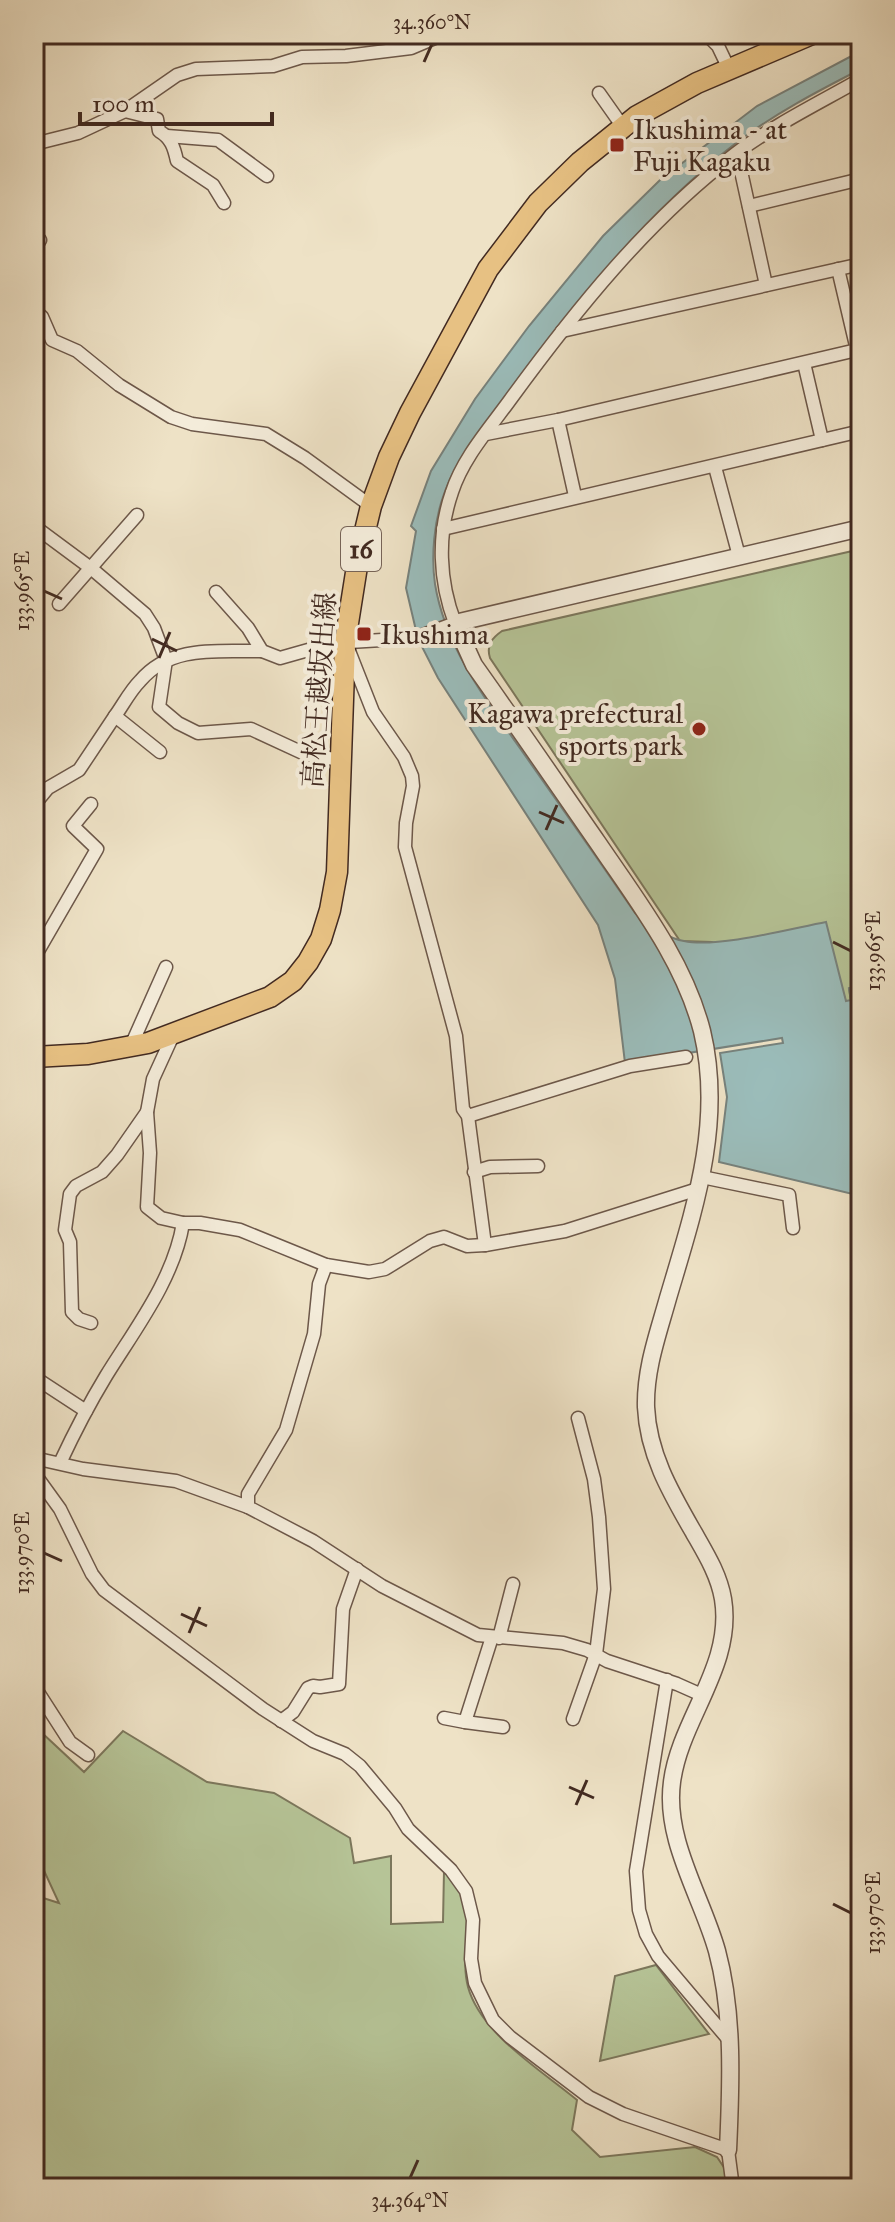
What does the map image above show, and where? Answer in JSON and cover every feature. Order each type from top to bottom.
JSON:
[{"type":"main road","name":"高松王越坂出線","points":[[34,1057],[130,1048],[174,1033],[270,997],[293,981],[308,962],[321,939],[337,872],[345,642],[358,560],[371,506],[410,413],[488,269],[538,203],[580,162],[623,127],[649,109],[729,69],[812,34]]},
{"type":"street","points":[[34,144],[78,133],[125,111],[177,75],[196,69],[273,66],[302,57],[346,56],[411,48],[444,34]]},
{"type":"street","points":[[706,34],[718,46],[729,69]]},
{"type":"street","points":[[733,2188],[728,2150],[728,2014],[716,1949],[682,1854],[671,1806],[678,1755],[718,1658],[723,1599],[709,1560],[662,1472],[653,1448],[646,1410],[651,1358],[701,1178],[711,1092],[702,1032],[685,982],[639,902],[474,665],[452,625],[442,564],[443,529],[461,470],[486,434],[562,331],[652,229],[686,195],[737,153],[861,79]]},
{"type":"street","points":[[599,93],[623,127]]},
{"type":"street","points":[[125,111],[157,119],[159,131],[167,136],[177,161],[213,185],[224,203]]},
{"type":"street","points":[[167,136],[218,140],[267,176]]},
{"type":"street","points":[[737,153],[766,285]]},
{"type":"street","points":[[749,206],[861,179]]},
{"type":"street","points":[[34,237],[40,240],[34,250]]},
{"type":"street","points":[[562,331],[861,264]]},
{"type":"street","points":[[486,434],[859,349],[838,269]]},
{"type":"street","points":[[34,310],[42,317],[52,340],[77,351],[119,385],[171,417],[192,424],[266,434],[371,506]]},
{"type":"street","points":[[804,363],[822,440]]},
{"type":"street","points":[[558,420],[575,496]]},
{"type":"street","points":[[443,529],[861,431]]},
{"type":"street","points":[[715,467],[739,556]]},
{"type":"street","points":[[59,604],[137,515]]},
{"type":"street","points":[[34,526],[145,614],[166,660],[159,707],[186,728],[198,733],[251,729],[305,754],[340,760]]},
{"type":"street","points":[[34,805],[48,788],[79,770],[141,679],[166,660],[185,653],[262,651],[280,658],[333,643],[415,638],[452,625],[861,528]]},
{"type":"street","points":[[216,592],[248,628],[262,651]]},
{"type":"street","points":[[345,642],[373,712],[404,757],[412,776],[405,847],[456,1036],[463,1109],[468,1116],[485,1245]]},
{"type":"street","points":[[115,716],[160,752]]},
{"type":"street","points":[[34,958],[39,935],[97,849],[73,826],[91,804]]},
{"type":"street","points":[[130,1048],[166,967]]},
{"type":"street","points":[[174,1033],[153,1079],[147,1112],[150,1153],[147,1207],[161,1218],[240,1230],[326,1265],[369,1272],[385,1269],[430,1241],[444,1237],[467,1246],[565,1231],[701,1178],[789,1195],[793,1228]]},
{"type":"street","points":[[468,1116],[630,1066],[686,1057]]},
{"type":"street","points":[[91,1323],[79,1319],[72,1312],[70,1242],[65,1230],[70,1194],[76,1186],[102,1172],[147,1112]]},
{"type":"street","points":[[474,1172],[490,1167],[538,1166]]},
{"type":"street","points":[[60,1463],[86,1411],[149,1307],[180,1241],[183,1223]]},
{"type":"street","points":[[248,1507],[248,1494],[286,1430],[314,1334],[319,1284],[326,1265]]},
{"type":"street","points":[[34,1377],[86,1411]]},
{"type":"street","points":[[573,1719],[596,1654],[604,1589],[594,1479],[578,1418]]},
{"type":"street","points":[[34,1458],[83,1469],[176,1481],[248,1507],[313,1541],[382,1586],[478,1635],[563,1643],[704,1696]]},
{"type":"street","points":[[34,1473],[60,1509],[92,1574],[104,1590],[281,1721],[313,1741],[345,1754],[360,1766],[408,1829],[451,1870],[466,1891],[473,1920],[471,1959],[475,1983],[493,2020],[510,2037],[602,2104],[728,2150]]},
{"type":"street","points":[[281,1721],[293,1712],[308,1688],[339,1684],[343,1609],[357,1569]]},
{"type":"street","points":[[465,1722],[513,1584]]},
{"type":"street","points":[[667,1680],[636,1871],[639,1910],[646,1934],[658,1956],[728,2039]]},
{"type":"street","points":[[34,1686],[70,1742],[88,1755]]},
{"type":"street","points":[[444,1718],[503,1727]]},
{"type":"green space","name":"Kagawa prefectural sports park","points":[[861,549],[861,986],[849,989],[851,1001],[846,1002],[712,942],[680,941],[490,658],[489,646],[502,631]]},
{"type":"green space","points":[[123,1731],[207,1782],[274,1793],[350,1838],[354,1863],[391,1856],[391,1924],[443,1922],[444,1871],[462,1892],[466,1906],[466,1976],[475,2004],[485,2020],[514,2050],[577,2100],[572,2130],[600,2157],[695,2147],[717,2157],[725,2169],[725,2188],[34,2188],[34,1895],[59,1903],[34,1849],[34,1771],[41,1732],[84,1772]]},
{"type":"green space","points":[[656,1965],[709,2034],[600,2061],[615,1976]]},
{"type":"water","points":[[861,51],[861,69],[766,122],[704,169],[645,226],[591,286],[466,451],[444,494],[434,539],[433,562],[435,584],[449,633],[473,679],[635,913],[671,937],[698,942],[754,937],[826,922],[846,1001],[851,1000],[849,988],[861,986],[861,1196],[719,1162],[727,1097],[720,1053],[783,1043],[782,1038],[625,1063],[615,979],[598,925],[438,678],[418,639],[406,588],[416,531],[411,526],[431,471],[475,399],[529,326],[603,236],[660,180],[757,106]]},
{"type":"place","name":"Ikushima - at Fuji Kagaku","points":[[617,145]]},
{"type":"place","name":"Ikushima","points":[[364,634]]},
{"type":"place","name":"Kagawa prefectural sports park","points":[[699,729]]}]
